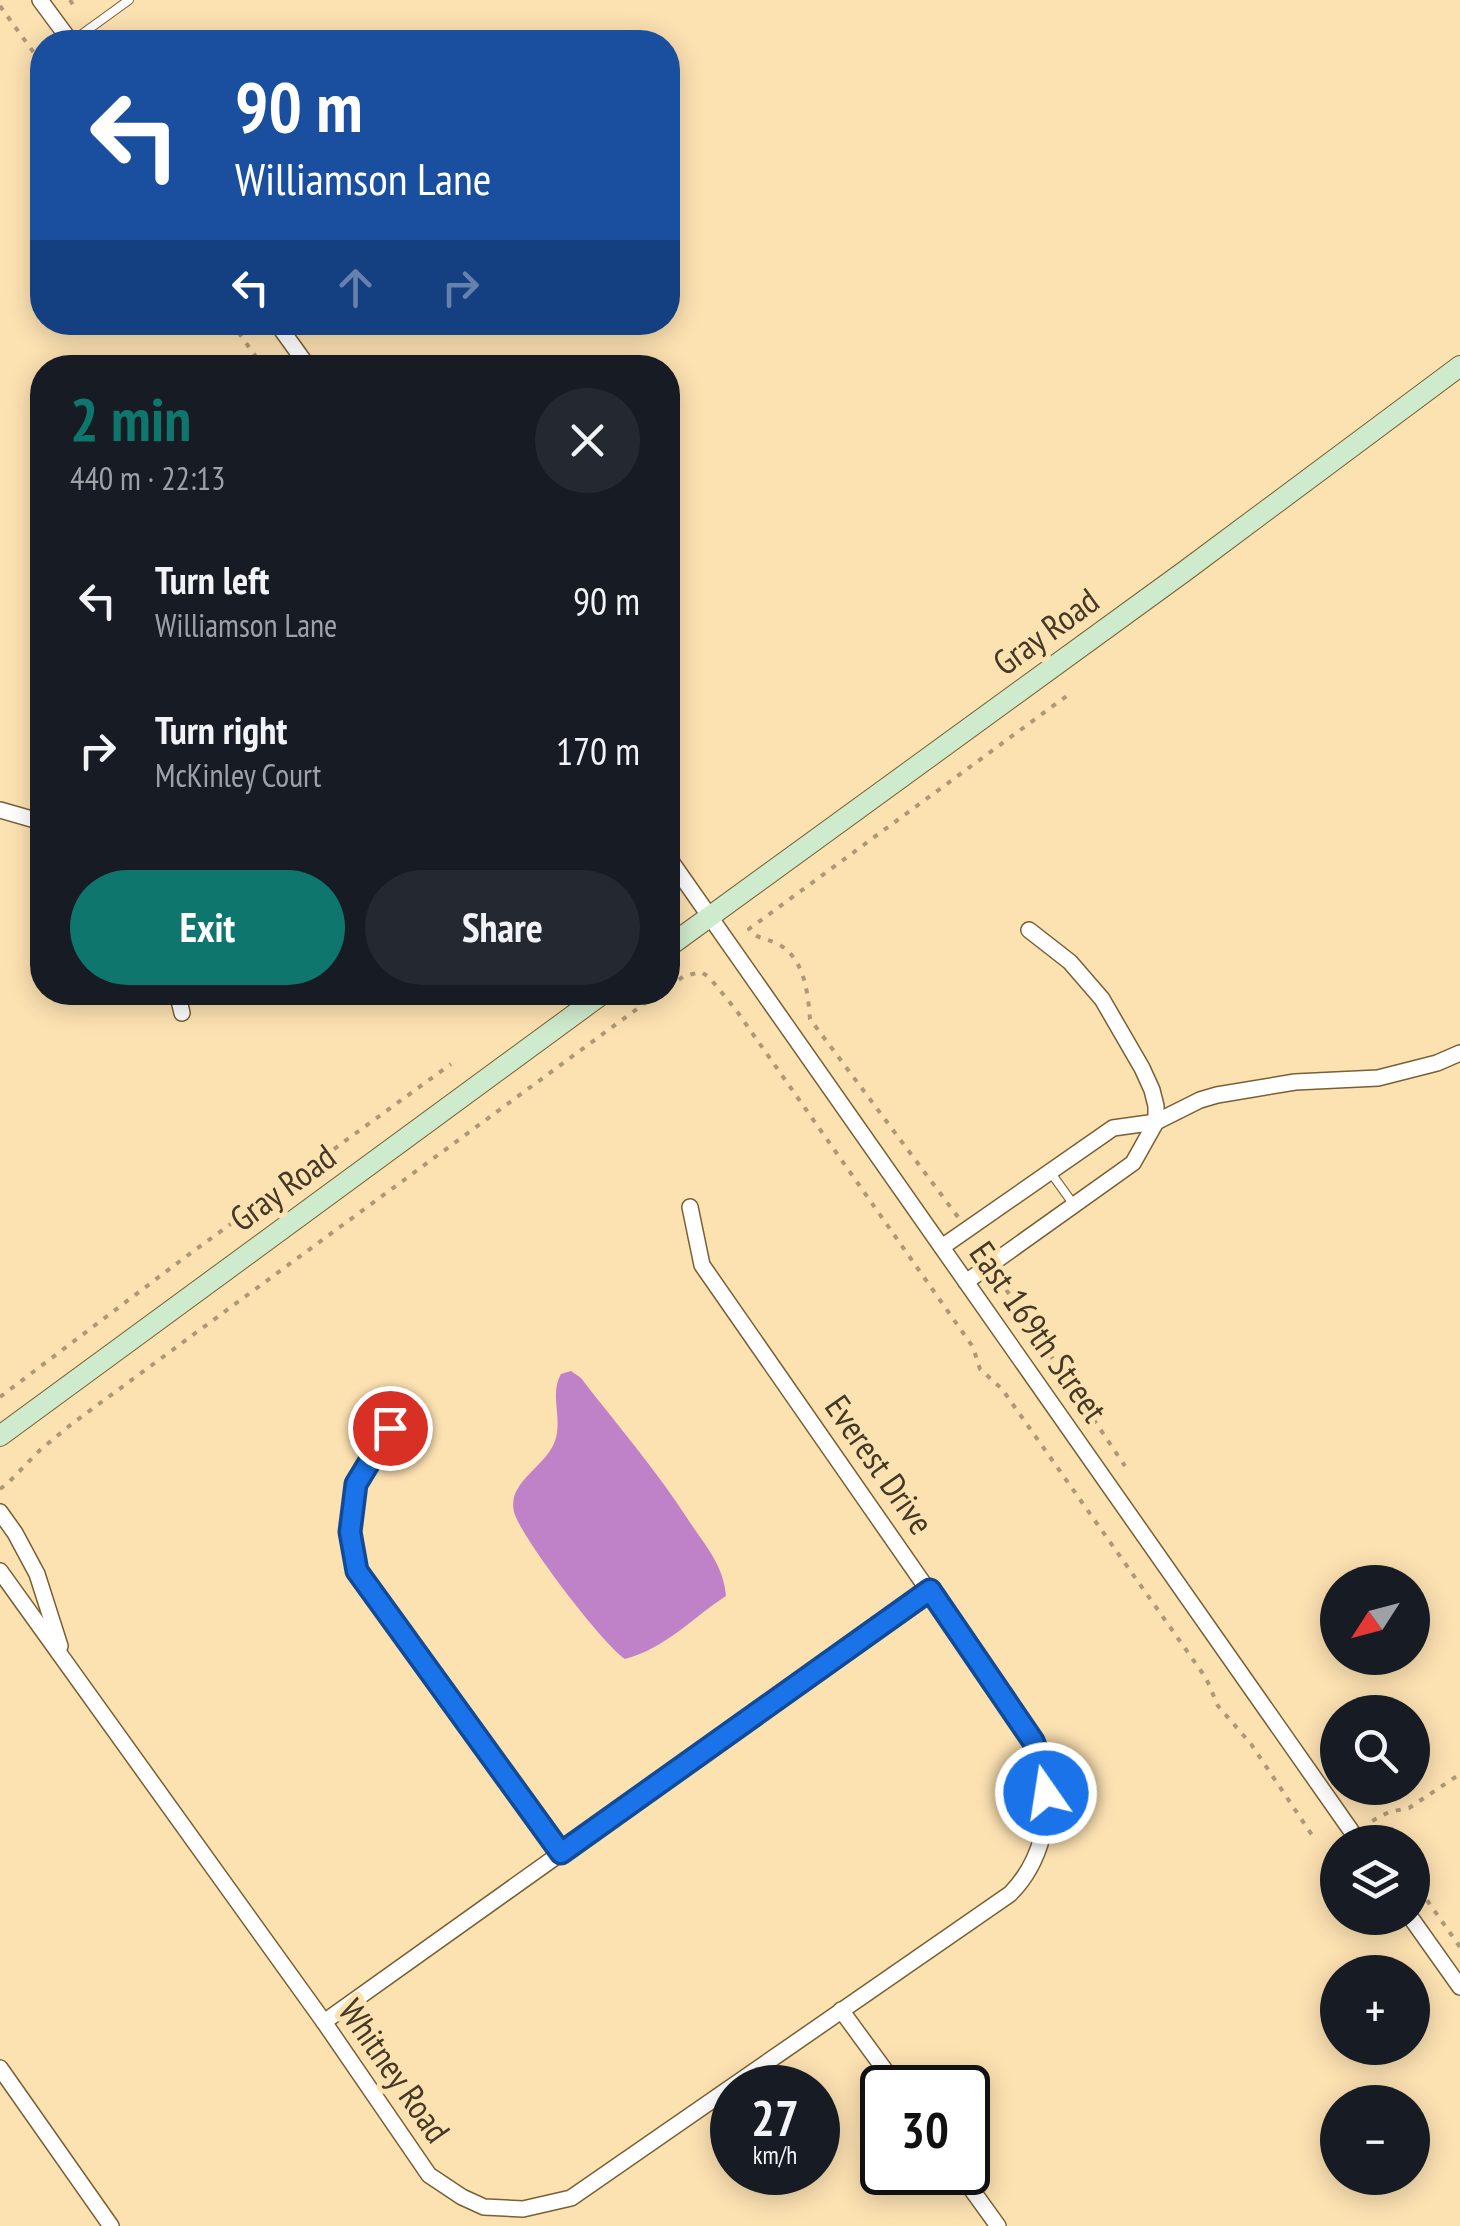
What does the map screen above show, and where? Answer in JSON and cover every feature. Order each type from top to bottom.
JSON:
[{"type":"street","points":[[40,0],[62,30]]},
{"type":"street","name":"Gray Road","points":[[680,938],[1460,366]]},
{"type":"street","points":[[0,810],[30,819]]},
{"type":"street","name":"East 169th Street","points":[[680,873],[1347,1825]]},
{"type":"street","points":[[966,1282],[1134,1163],[1156,1122],[1156,1106],[1142,1068],[1102,999],[1070,962],[1029,930]]},
{"type":"street","points":[[180,1005],[182,1013]]},
{"type":"street","name":"Gray Road","points":[[0,1436],[587,1005]]},
{"type":"street","points":[[942,1247],[1113,1128],[1156,1122],[1217,1095],[1295,1082],[1378,1078],[1422,1068],[1460,1053]]},
{"type":"street","name":"Everest Drive","points":[[690,1207],[702,1265],[1033,1741],[1044,1768],[1045,1832],[1023,1881],[1010,1894],[842,2010]]},
{"type":"street","points":[[390,1428],[356,1484],[350,1532],[357,1571],[561,1853]]},
{"type":"street","name":"Whitney Road","points":[[0,1512],[38,1574],[64,1659]]},
{"type":"street","name":"Whitney Road","points":[[0,1571],[429,2175],[462,2196],[484,2207],[523,2210],[571,2198],[842,2010]]},
{"type":"street","points":[[324,2022],[930,1590]]},
{"type":"street","points":[[1423,1935],[1460,1988]]},
{"type":"street","points":[[842,2010],[881,2065]]},
{"type":"street","points":[[0,2068],[111,2226]]},
{"type":"street","points":[[976,2195],[998,2226]]},
{"type":"lane","points":[[88,30],[129,0]]},
{"type":"lane","points":[[1052,1173],[1074,1205]]},
{"type":"path","points":[[70,0],[75,8]]},
{"type":"path","points":[[0,6],[30,47]]},
{"type":"path","points":[[967,1230],[810,1019],[807,986],[796,960],[778,944],[756,938],[748,929],[1068,695]]},
{"type":"path","points":[[680,979],[701,972],[736,1010],[973,1347],[980,1370],[1002,1389],[1206,1678],[1218,1706],[1251,1744],[1314,1838]]},
{"type":"path","points":[[0,1489],[73,1422],[642,1005]]},
{"type":"path","points":[[0,1397],[451,1064]]},
{"type":"path","points":[[989,1265],[1125,1466]]},
{"type":"path","points":[[1374,1825],[1372,1822],[1389,1812],[1409,1808],[1460,1774]]},
{"type":"path","points":[[1430,1904],[1460,1946]]},
{"type":"shaded area","points":[[571,1371],[581,1378],[664,1484],[713,1556],[724,1585],[726,1596],[678,1632],[625,1659],[564,1590],[531,1544],[514,1511],[517,1489],[555,1441],[558,1382],[561,1374]]},
{"type":"route","points":[[390,1428],[356,1484],[350,1532],[357,1571],[561,1853],[930,1590],[1033,1741],[1044,1768],[1046,1793]]}]
